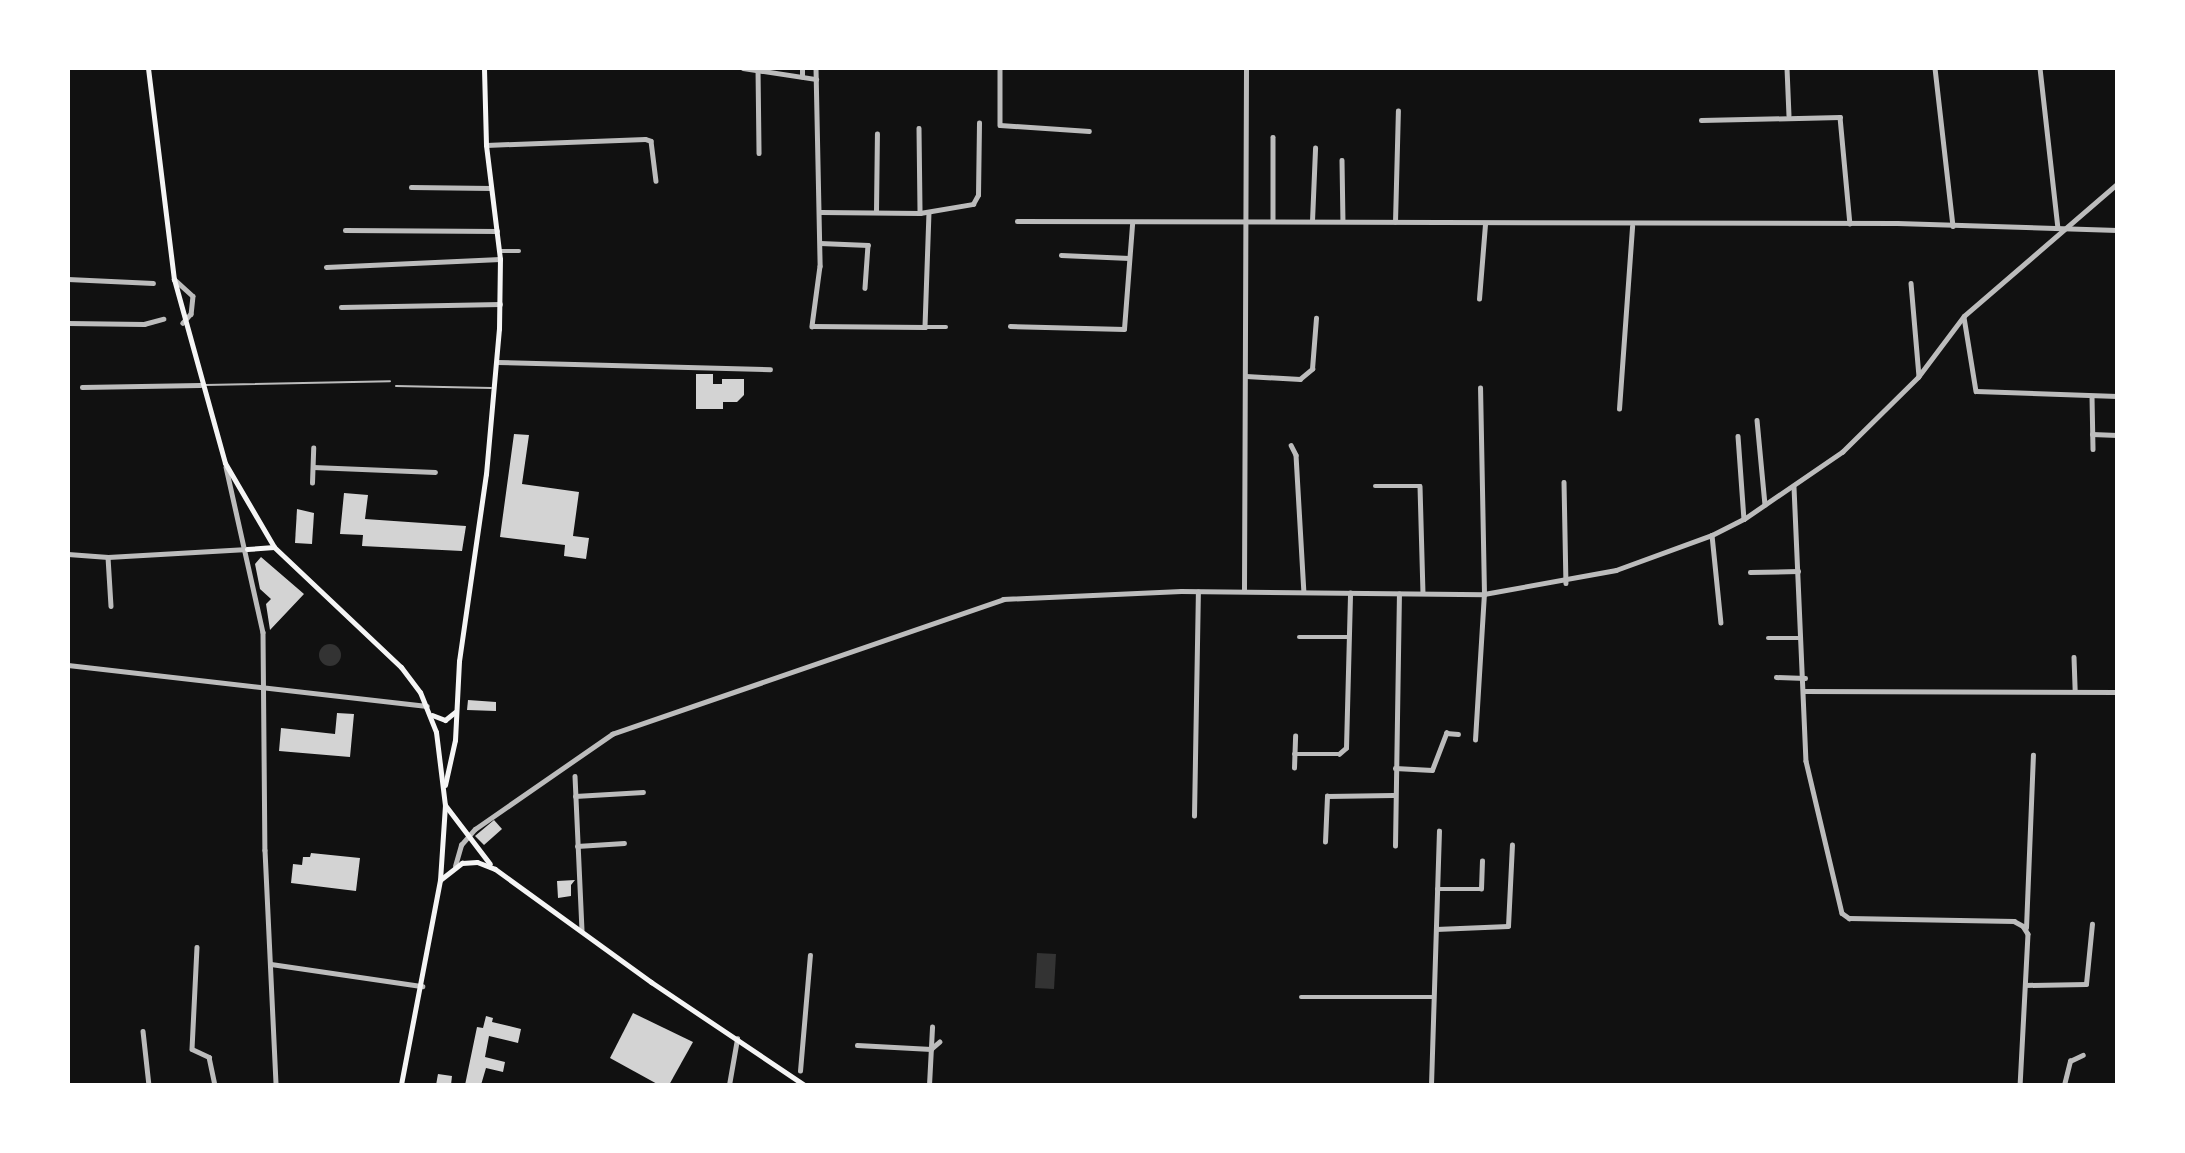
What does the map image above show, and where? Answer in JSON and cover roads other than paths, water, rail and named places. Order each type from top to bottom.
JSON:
[{"type":"main road","points":[[148,68],[174,279],[200,385],[225,463],[274,547],[401,667],[431,714],[445,805],[440,880],[422,986],[401,1085]]},
{"type":"main road","points":[[444,789],[456,740],[456,709],[497,362],[500,251],[486,145],[484,68]]},
{"type":"main road","points":[[247,549],[274,547]]},
{"type":"main road","points":[[431,714],[445,720],[456,709]]},
{"type":"main road","points":[[445,805],[466,836],[495,869],[804,1085]]},
{"type":"main road","points":[[440,880],[455,866],[477,862],[495,869]]},
{"type":"street","points":[[743,68],[816,79]]},
{"type":"street","points":[[802,68],[802,77]]},
{"type":"street","points":[[816,68],[821,212],[812,327],[946,327]]},
{"type":"street","points":[[1000,68],[1000,125],[1089,131]]},
{"type":"street","points":[[1244,591],[1248,220],[1246,68]]},
{"type":"street","points":[[1787,68],[1789,115]]},
{"type":"street","points":[[1935,68],[1953,226]]},
{"type":"street","points":[[2040,68],[2059,228]]},
{"type":"street","points":[[758,70],[759,153]]},
{"type":"street","points":[[1395,222],[1398,111]]},
{"type":"street","points":[[1701,120],[1789,115],[1840,117],[1850,225]]},
{"type":"street","points":[[821,212],[920,213],[973,204],[978,195],[979,123]]},
{"type":"street","points":[[919,128],[920,213]]},
{"type":"street","points":[[876,211],[877,134]]},
{"type":"street","points":[[1273,137],[1273,220]]},
{"type":"street","points":[[486,145],[645,139],[651,141],[656,181]]},
{"type":"street","points":[[1312,221],[1315,148]]},
{"type":"street","points":[[1342,160],[1343,221]]},
{"type":"street","points":[[455,866],[466,836],[612,734],[726,698],[907,629],[1003,599],[1244,591],[1484,594],[1566,583],[1616,570],[1712,535],[1744,519],[1842,452],[1919,377],[1964,316],[2117,184]]},
{"type":"street","points":[[411,187],[491,188]]},
{"type":"street","points":[[925,327],[929,212]]},
{"type":"street","points":[[1017,221],[1132,224],[1273,220],[2117,230]]},
{"type":"street","points":[[1010,326],[1124,329],[1132,224]]},
{"type":"street","points":[[1479,299],[1485,224]]},
{"type":"street","points":[[1619,409],[1632,226]]},
{"type":"street","points":[[345,230],[497,231]]},
{"type":"street","points":[[820,243],[868,245],[865,288]]},
{"type":"street","points":[[500,251],[519,251]]},
{"type":"street","points":[[1061,255],[1129,258]]},
{"type":"street","points":[[326,267],[500,259]]},
{"type":"street","points":[[68,279],[153,283]]},
{"type":"street","points":[[174,279],[193,296],[191,314],[183,323]]},
{"type":"street","points":[[1911,284],[1919,377]]},
{"type":"street","points":[[341,307],[500,304]]},
{"type":"street","points":[[1964,316],[1976,391],[2117,396]]},
{"type":"street","points":[[68,323],[144,324],[163,318]]},
{"type":"street","points":[[1246,376],[1300,379],[1312,369],[1317,318]]},
{"type":"street","points":[[497,362],[770,369]]},
{"type":"street","points":[[82,387],[200,385]]},
{"type":"street","points":[[1475,740],[1484,594],[1480,388]]},
{"type":"street","points":[[2092,396],[2093,449]]},
{"type":"street","points":[[1757,420],[1765,505]]},
{"type":"street","points":[[2092,434],[2117,435]]},
{"type":"street","points":[[1738,436],[1744,519]]},
{"type":"street","points":[[1291,445],[1296,455],[1304,592]]},
{"type":"street","points":[[313,448],[313,483]]},
{"type":"street","points":[[225,463],[247,549],[263,632],[266,689],[264,814],[276,1085]]},
{"type":"street","points":[[313,467],[435,472]]},
{"type":"street","points":[[1564,482],[1566,583]]},
{"type":"street","points":[[1375,486],[1420,486],[1423,592]]},
{"type":"street","points":[[1794,486],[1805,678],[1805,761],[1842,914],[1849,918],[2014,921],[2026,929]]},
{"type":"street","points":[[1712,535],[1721,623]]},
{"type":"street","points":[[68,554],[108,557],[247,549]]},
{"type":"street","points":[[108,557],[111,606]]},
{"type":"street","points":[[1750,572],[1798,571]]},
{"type":"street","points":[[1194,816],[1198,592]]},
{"type":"street","points":[[1294,754],[1339,754],[1346,748],[1350,593]]},
{"type":"street","points":[[1395,846],[1393,795],[1399,594]]},
{"type":"street","points":[[1299,637],[1348,637]]},
{"type":"street","points":[[1768,638],[1801,638]]},
{"type":"street","points":[[2074,657],[2075,691]]},
{"type":"street","points":[[68,665],[428,706]]},
{"type":"street","points":[[1776,677],[1805,678]]},
{"type":"street","points":[[1804,691],[2117,692]]},
{"type":"street","points":[[1395,768],[1432,770],[1446,733],[1458,734]]},
{"type":"street","points":[[1294,768],[1295,737]]},
{"type":"street","points":[[2020,1085],[2033,755]]},
{"type":"street","points":[[575,776],[582,930]]},
{"type":"street","points":[[575,796],[643,792]]},
{"type":"street","points":[[1325,842],[1327,796],[1393,795]]},
{"type":"street","points":[[1431,1085],[1439,831]]},
{"type":"street","points":[[577,846],[624,843]]},
{"type":"street","points":[[1436,929],[1508,926],[1512,845]]},
{"type":"street","points":[[1437,889],[1481,889],[1482,861]]},
{"type":"street","points":[[2025,985],[2086,984],[2092,924]]},
{"type":"street","points":[[197,947],[191,1049],[209,1057],[215,1085]]},
{"type":"street","points":[[800,1070],[810,955]]},
{"type":"street","points":[[271,964],[422,986]]},
{"type":"street","points":[[1301,997],[1434,998]]},
{"type":"street","points":[[929,1085],[932,1027]]},
{"type":"street","points":[[143,1031],[149,1085]]},
{"type":"street","points":[[729,1085],[737,1039]]},
{"type":"street","points":[[857,1045],[931,1049],[939,1042]]},
{"type":"street","points":[[2064,1085],[2070,1061],[2083,1055]]},
{"type":"lane","points":[[200,385],[390,380]]},
{"type":"lane","points":[[396,386],[495,388]]}]
